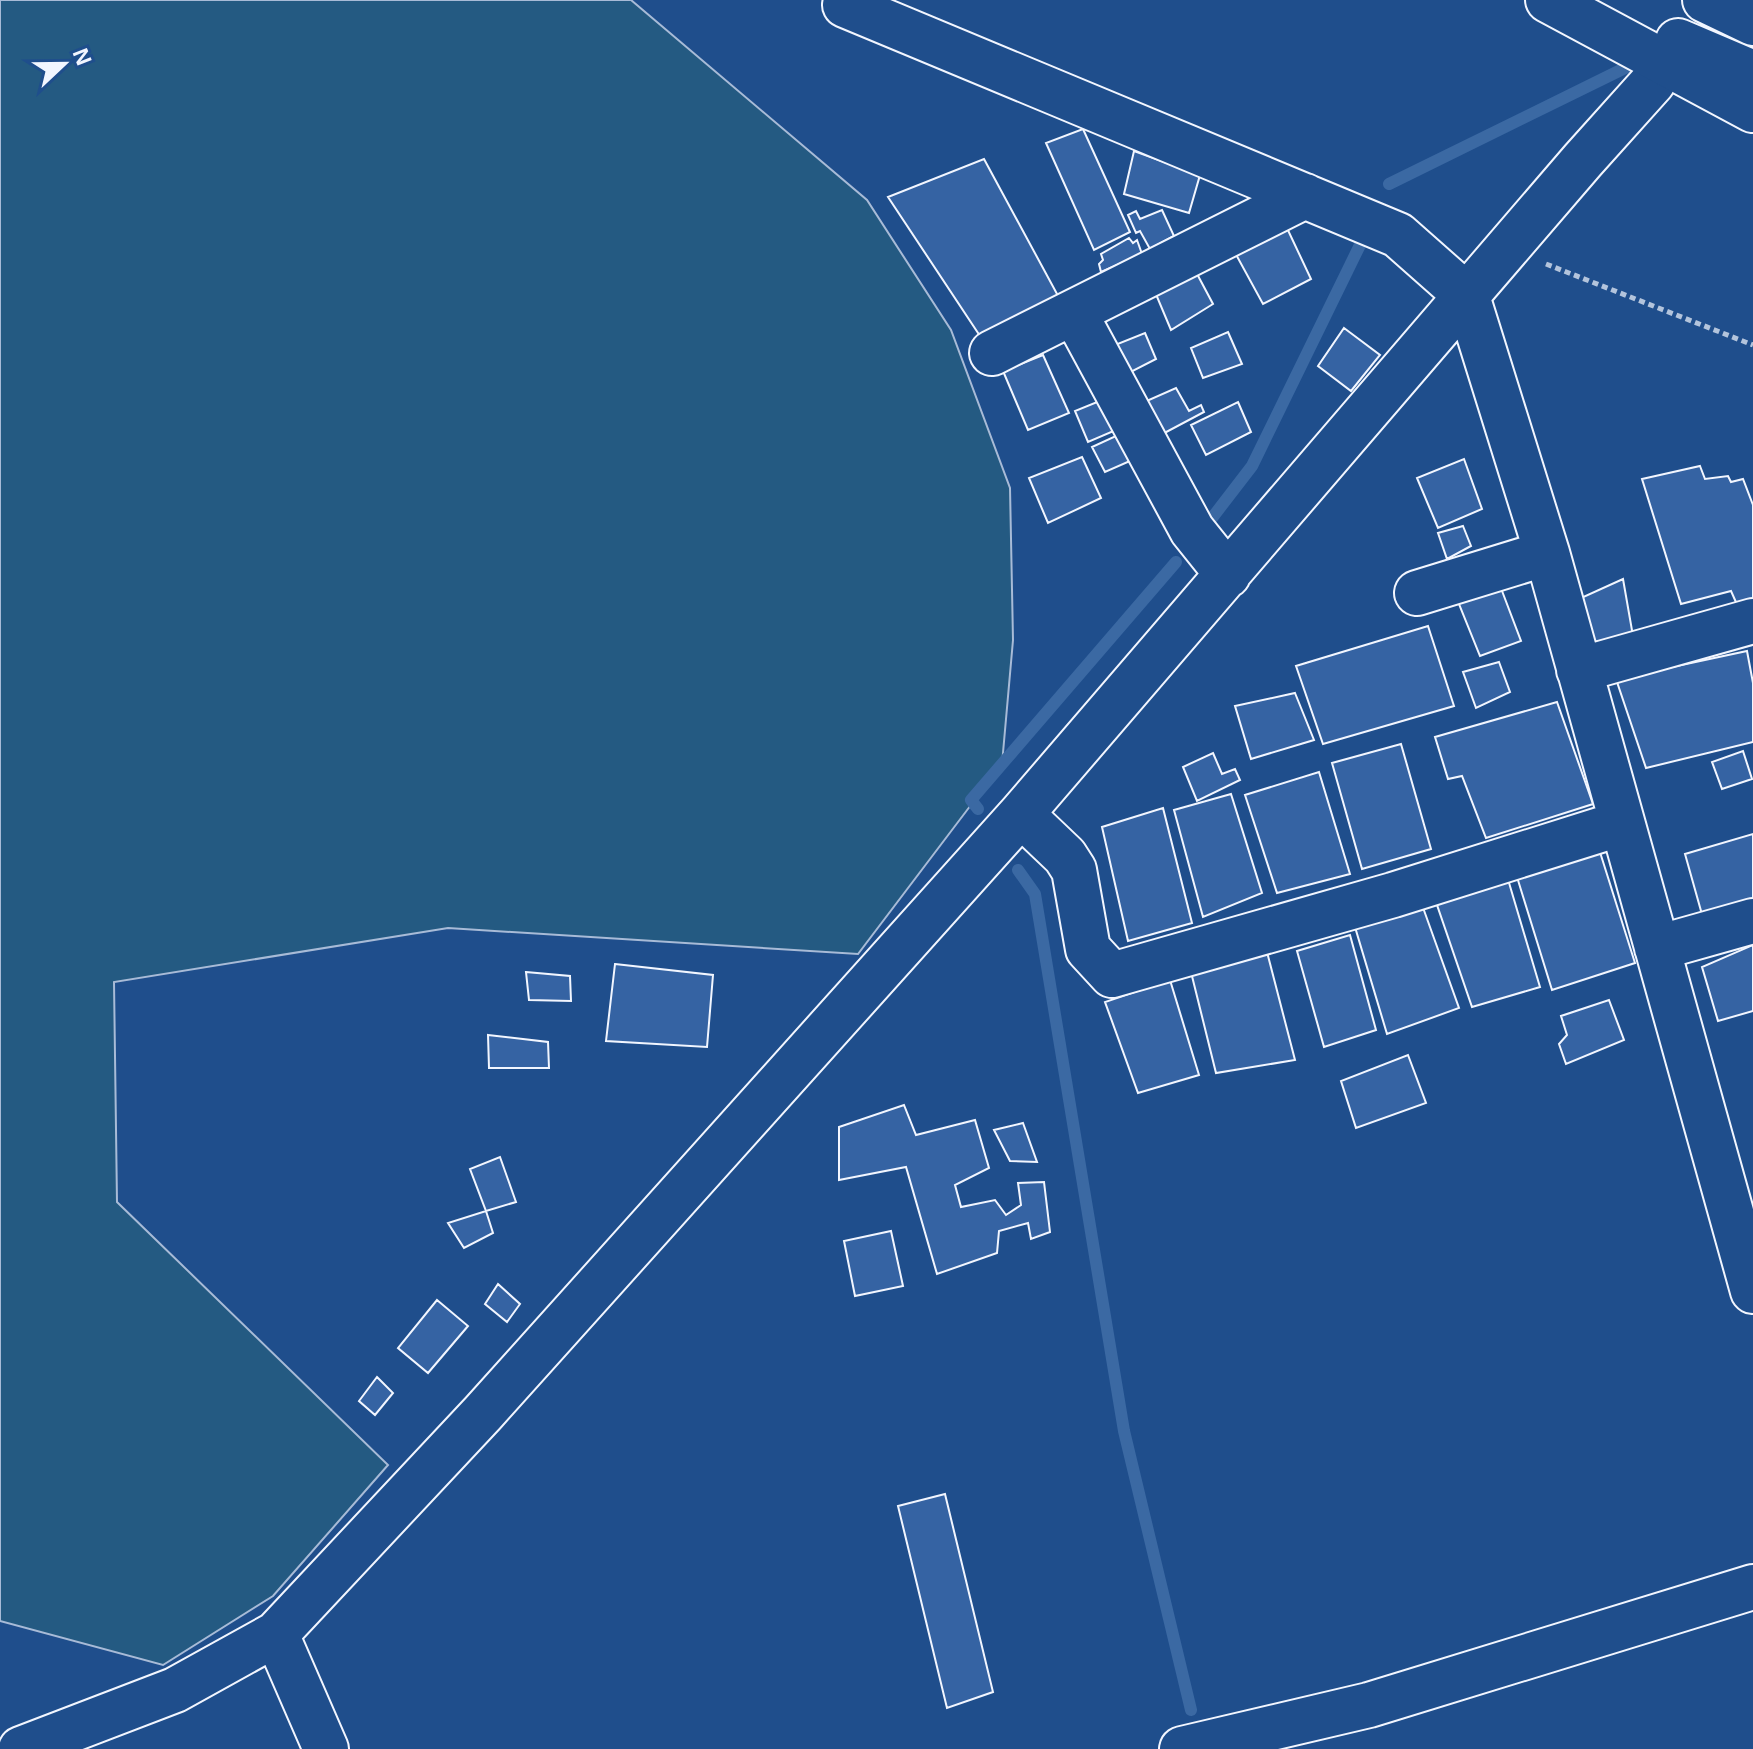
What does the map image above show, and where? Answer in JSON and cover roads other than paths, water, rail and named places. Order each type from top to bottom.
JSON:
[{"type":"main road","points":[[846,0],[845,5],[1398,235],[1467,296],[1547,553],[1753,1291]]},
{"type":"main road","points":[[1548,0],[1753,110]]},
{"type":"main road","points":[[1581,0],[1753,73]]},
{"type":"main road","points":[[1705,0],[1753,23]]},
{"type":"main road","points":[[21,1749],[175,1690],[276,1634],[483,1413],[1021,814],[1653,82]]},
{"type":"main road","points":[[992,353],[1305,196]]},
{"type":"main road","points":[[1074,312],[1192,530],[1228,575]]},
{"type":"main road","points":[[1417,593],[1547,553]]},
{"type":"main road","points":[[1579,670],[1753,621]]},
{"type":"main road","points":[[1021,814],[1065,856],[1074,870],[1088,949],[1112,975],[1393,895],[1622,823]]},
{"type":"main road","points":[[1657,948],[1753,921]]},
{"type":"main road","points":[[1182,1749],[1369,1705],[1753,1587]]},
{"type":"main road","points":[[276,1634],[326,1749]]},
{"type":"waterway","points":[[1389,184],[1629,66]]},
{"type":"waterway","points":[[1212,518],[1252,466],[1360,245]]},
{"type":"waterway","points":[[978,809],[971,800],[1176,562]]},
{"type":"waterway","points":[[1018,870],[1035,894],[1124,1431],[1191,1710]]}]
